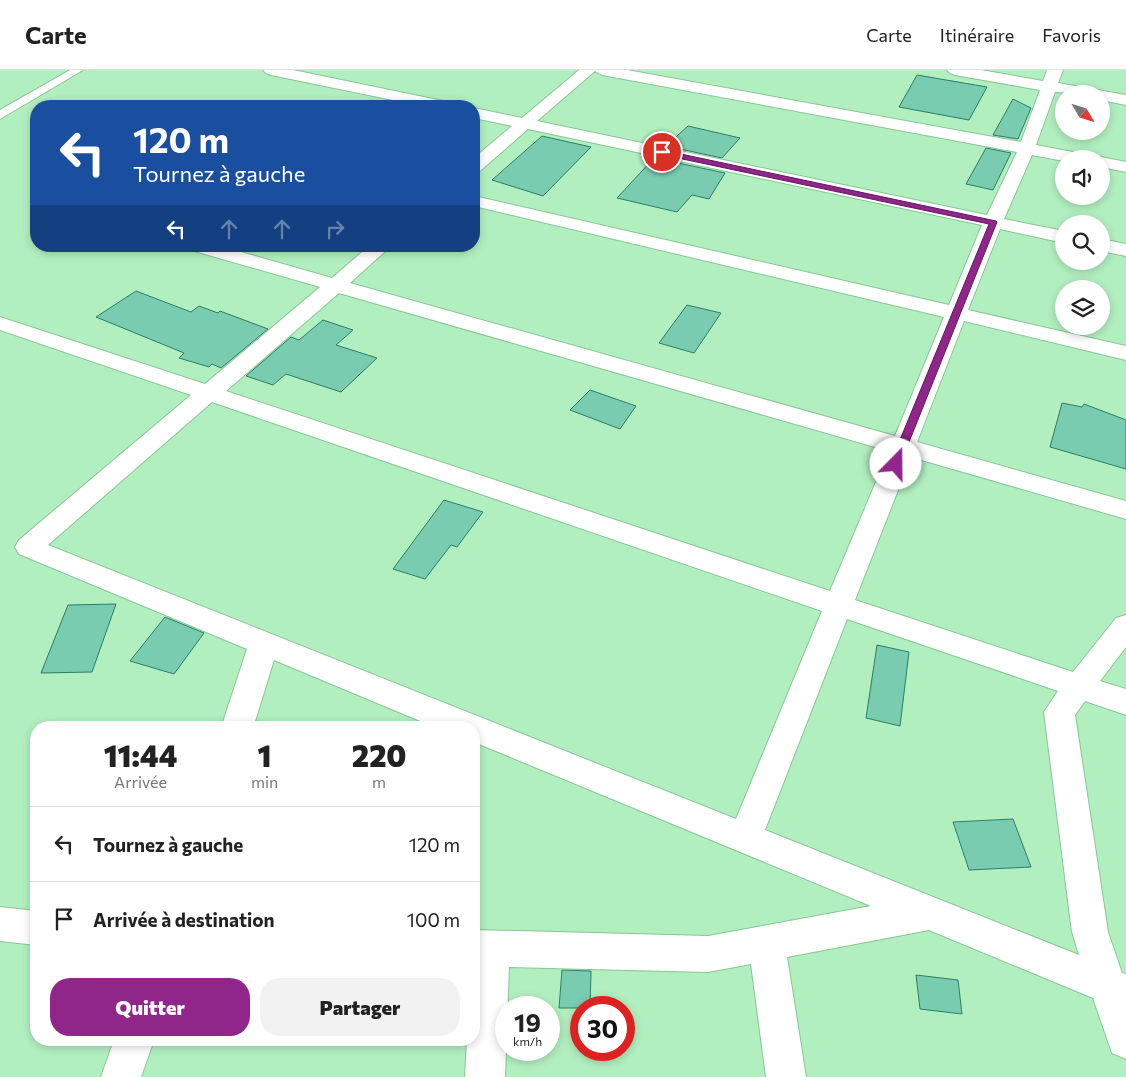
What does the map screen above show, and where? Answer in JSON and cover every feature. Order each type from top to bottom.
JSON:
[{"type":"street","points":[[271,70],[414,100]]},
{"type":"street","points":[[480,162],[588,70]]},
{"type":"street","points":[[602,70],[1055,154]]},
{"type":"street","points":[[955,70],[1055,87]]},
{"type":"street","points":[[745,838],[994,222],[1027,148],[1056,70]]},
{"type":"street","points":[[1110,97],[1126,100]]},
{"type":"street","points":[[480,114],[1055,235]]},
{"type":"street","points":[[1110,164],[1126,167]]},
{"type":"street","points":[[480,202],[1126,352]]},
{"type":"street","points":[[1110,247],[1126,250]]},
{"type":"street","points":[[219,252],[1126,510]]},
{"type":"street","points":[[374,252],[28,547],[456,721]]},
{"type":"street","points":[[0,323],[1126,702]]},
{"type":"street","points":[[1126,626],[1059,712],[1090,932],[1117,990],[1126,1039]]},
{"type":"street","points":[[239,721],[264,643]]},
{"type":"street","points":[[480,731],[1117,990]]},
{"type":"street","points":[[485,1077],[482,948],[708,954],[929,913]]},
{"type":"street","points":[[0,924],[30,927]]},
{"type":"street","points":[[767,943],[786,1077]]},
{"type":"street","points":[[122,1077],[132,1046]]},
{"type":"lane","points":[[0,115],[78,70]]},
{"type":"building","points":[[917,75],[987,87],[969,120],[899,107]]},
{"type":"building","points":[[1013,99],[1031,108],[1018,139],[993,135]]},
{"type":"building","points":[[688,126],[740,138],[722,158],[666,146]]},
{"type":"building","points":[[542,136],[591,147],[543,196],[492,180]]},
{"type":"building","points":[[986,148],[1011,153],[993,190],[966,184]]},
{"type":"building","points":[[654,158],[725,173],[709,199],[692,195],[677,212],[617,198]]},
{"type":"building","points":[[136,291],[191,312],[199,306],[218,313],[220,311],[268,329],[221,368],[212,364],[209,367],[179,358],[184,353],[96,317]]},
{"type":"building","points":[[687,305],[721,313],[694,353],[659,343]]},
{"type":"building","points":[[323,320],[353,330],[336,345],[377,358],[341,392],[286,374],[273,385],[246,376],[291,337],[299,340]]},
{"type":"building","points":[[590,390],[636,406],[620,429],[570,410]]},
{"type":"building","points":[[1062,403],[1082,407],[1084,404],[1126,420],[1126,469],[1050,447]]},
{"type":"building","points":[[444,500],[483,512],[457,547],[451,545],[425,579],[393,569]]},
{"type":"building","points":[[116,604],[92,672],[41,673],[68,605]]},
{"type":"building","points":[[165,617],[204,633],[174,674],[130,661]]},
{"type":"building","points":[[877,645],[909,652],[900,726],[866,718]]},
{"type":"building","points":[[1013,819],[1031,867],[969,870],[953,822]]},
{"type":"building","points":[[562,970],[591,971],[590,996],[570,996],[570,1008],[560,1008]]},
{"type":"building","points":[[916,975],[958,980],[962,1014],[920,1009]]},
{"type":"route","points":[[662,152],[994,222],[896,464]]}]
